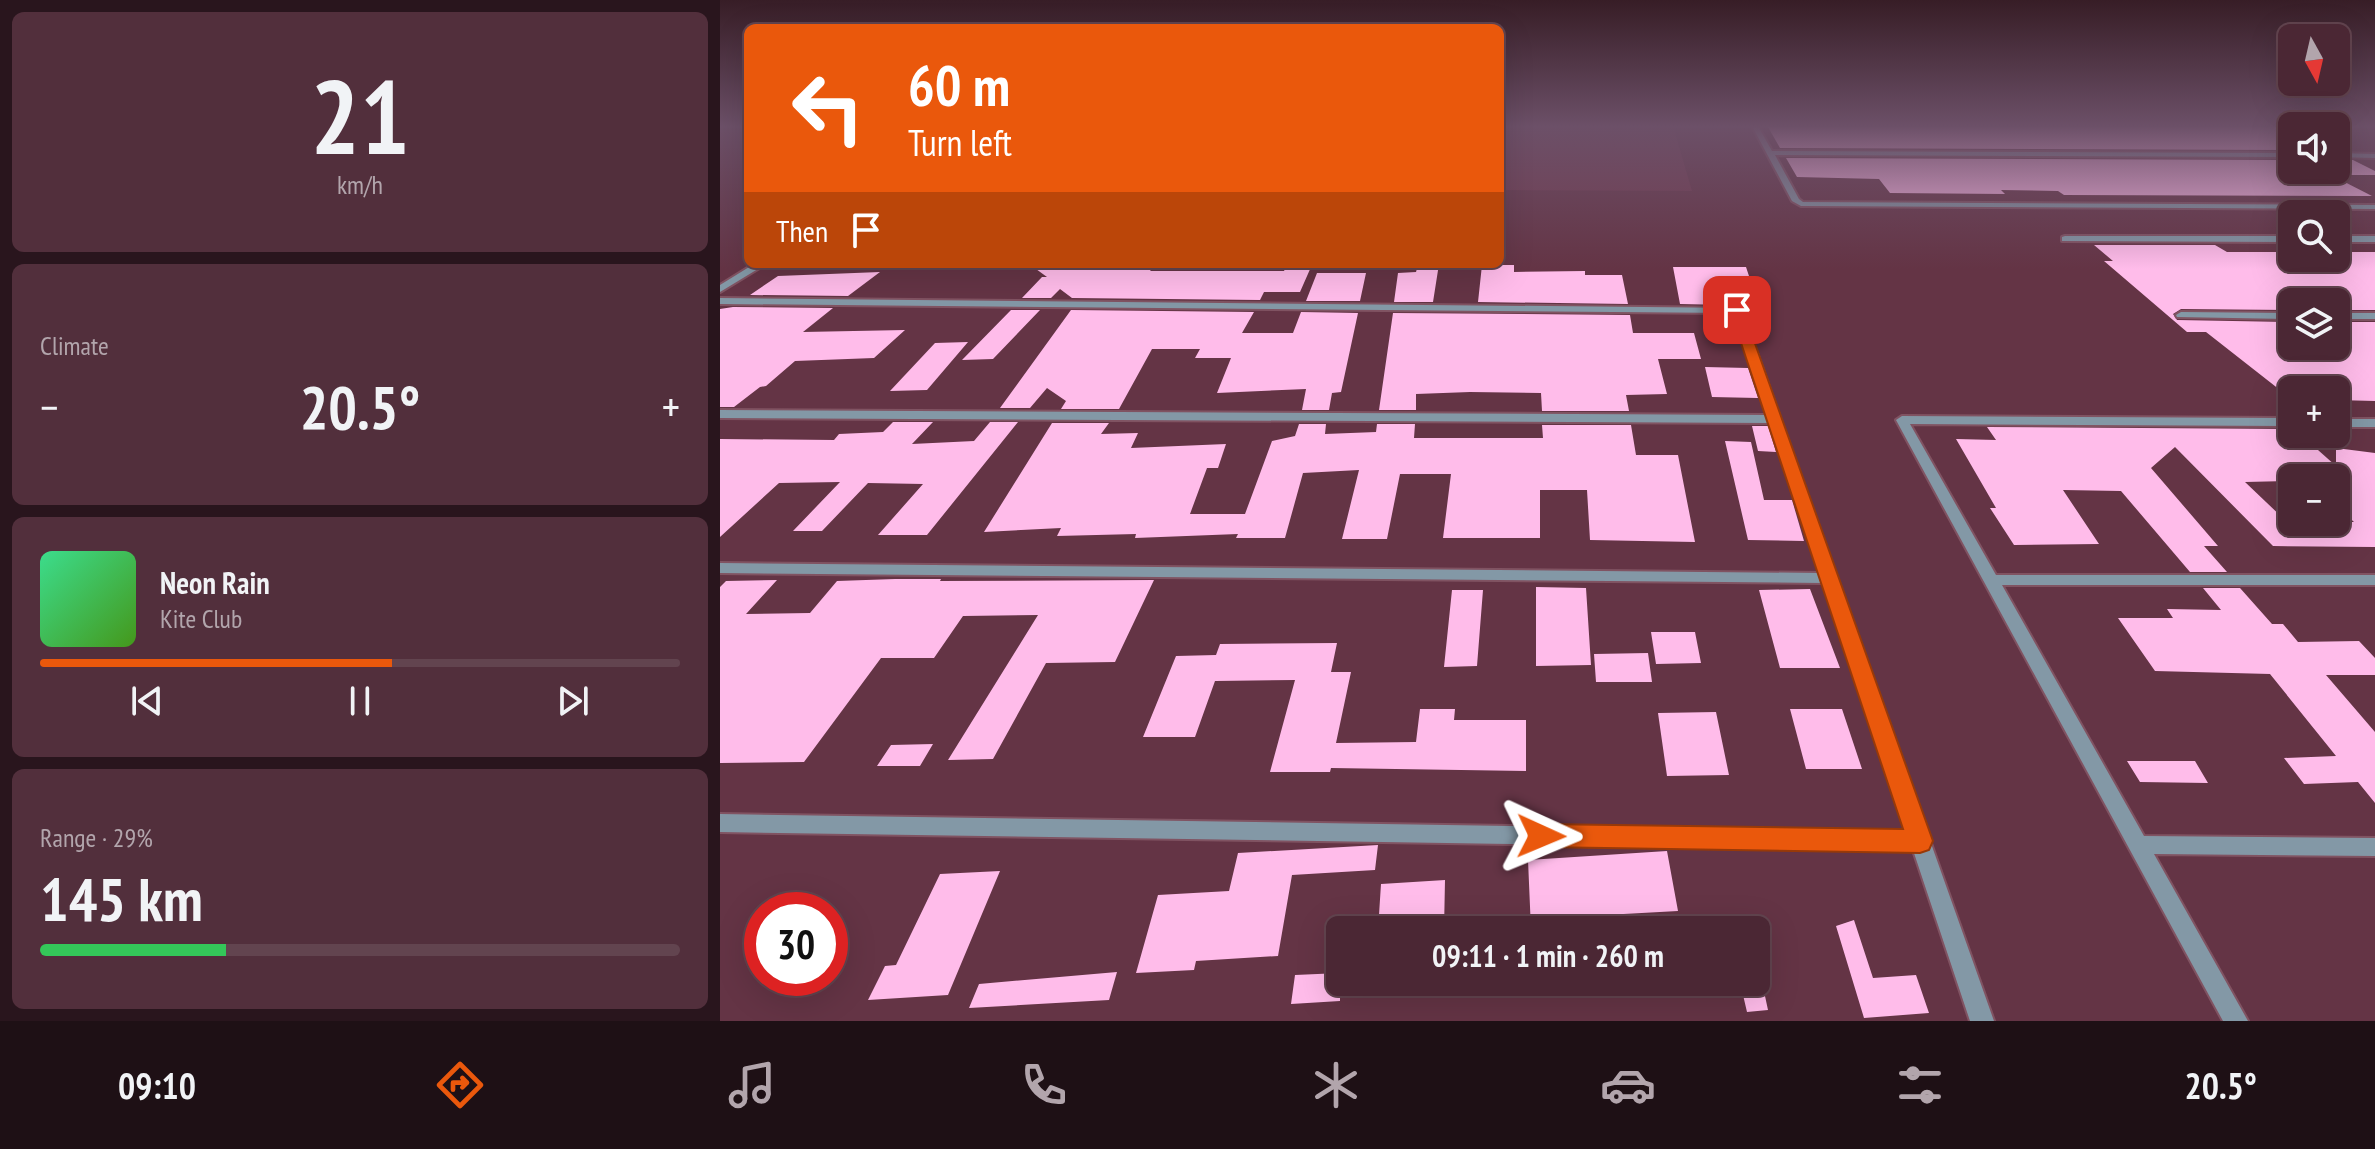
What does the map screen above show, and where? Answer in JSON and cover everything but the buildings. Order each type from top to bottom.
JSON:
[{"type":"street","points":[[1782,174],[1796,201],[1801,204],[2375,207]]},
{"type":"street","points":[[2065,239],[2278,239]]},
{"type":"street","points":[[2350,239],[2375,239]]},
{"type":"street","points":[[720,289],[754,268]]},
{"type":"street","points":[[720,301],[1737,310],[1982,1021]]},
{"type":"street","points":[[2181,315],[2278,316]]},
{"type":"street","points":[[2350,316],[2375,316]]},
{"type":"street","points":[[720,414],[1774,419]]},
{"type":"street","points":[[2236,1021],[1902,420],[2278,422]]},
{"type":"street","points":[[2350,423],[2375,423]]},
{"type":"street","points":[[720,568],[1829,578]]},
{"type":"street","points":[[1991,580],[2375,580]]},
{"type":"street","points":[[720,823],[1920,841]]},
{"type":"street","points":[[2138,845],[2375,847]]},
{"type":"shaded area","points":[[1504,174],[1687,174],[1692,191],[1504,190]]},
{"type":"route","points":[[1541,836],[1920,841],[1737,310]]}]
